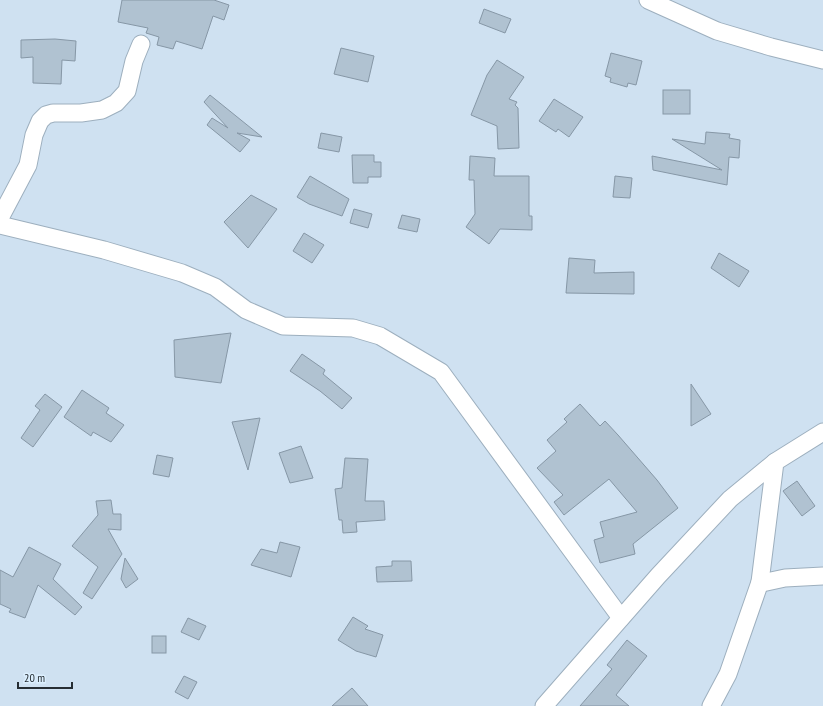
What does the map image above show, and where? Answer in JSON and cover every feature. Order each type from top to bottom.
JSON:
[{"type":"street","points":[[648,0],[718,31],[771,47],[823,60]]},
{"type":"street","points":[[0,218],[28,165],[34,135],[40,121],[46,115],[53,113],[81,113],[102,110],[116,103],[127,91],[134,61],[141,44]]},
{"type":"street","points":[[0,225],[104,250],[182,274],[215,287],[246,310],[283,326],[353,328],[380,336],[441,372],[621,618]]},
{"type":"street","points":[[544,706],[621,618],[730,499],[775,462],[823,432]]},
{"type":"street","points":[[711,706],[728,674],[760,582],[775,462]]},
{"type":"street","points":[[760,582],[762,583],[785,578],[823,576]]},
{"type":"building","points":[[122,0],[214,0],[229,5],[224,20],[213,16],[202,49],[176,41],[173,49],[157,45],[159,37],[146,33],[148,28],[118,22]]},
{"type":"building","points":[[484,9],[511,19],[505,33],[479,23]]},
{"type":"building","points":[[55,39],[76,41],[75,61],[62,60],[61,84],[33,83],[33,57],[21,58],[21,40]]},
{"type":"building","points":[[341,48],[374,56],[368,82],[334,74]]},
{"type":"building","points":[[611,53],[642,61],[636,85],[628,83],[627,87],[610,82],[611,78],[605,76]]},
{"type":"building","points":[[497,60],[524,77],[509,99],[517,102],[515,105],[518,108],[519,148],[498,149],[497,126],[471,115],[487,75]]},
{"type":"building","points":[[663,90],[690,90],[690,114],[663,114]]},
{"type":"building","points":[[210,95],[262,137],[237,133],[250,140],[240,152],[207,125],[212,118],[228,128],[204,102]]},
{"type":"building","points":[[554,99],[583,117],[569,137],[558,129],[556,132],[539,121]]},
{"type":"building","points":[[706,132],[730,134],[729,138],[740,140],[739,158],[729,157],[727,185],[653,170],[652,156],[722,170],[672,139],[705,144]]},
{"type":"building","points":[[321,133],[342,137],[339,152],[318,148]]},
{"type":"building","points":[[352,155],[374,155],[374,162],[381,162],[381,177],[368,177],[368,183],[353,183]]},
{"type":"building","points":[[470,156],[495,158],[494,176],[529,176],[529,216],[532,216],[532,230],[500,229],[489,244],[466,227],[475,214],[474,180],[469,180]]},
{"type":"building","points":[[310,176],[349,199],[342,216],[309,204],[297,197]]},
{"type":"building","points":[[615,176],[632,178],[630,198],[613,197]]},
{"type":"building","points":[[251,195],[277,209],[248,248],[224,222]]},
{"type":"building","points":[[354,209],[372,214],[368,228],[350,223]]},
{"type":"building","points":[[402,215],[420,219],[417,232],[398,228]]},
{"type":"building","points":[[304,233],[324,245],[312,263],[293,251]]},
{"type":"building","points":[[719,253],[749,271],[739,287],[711,268]]},
{"type":"building","points":[[569,258],[595,260],[594,273],[634,272],[634,294],[566,293]]},
{"type":"building","points":[[231,333],[221,383],[175,377],[174,340]]},
{"type":"building","points":[[302,354],[325,370],[323,374],[352,398],[342,409],[320,391],[290,371]]},
{"type":"building","points":[[691,384],[711,414],[691,426]]},
{"type":"building","points":[[82,390],[109,408],[106,413],[124,425],[111,442],[93,432],[91,436],[64,417]]},
{"type":"building","points":[[45,394],[62,407],[33,447],[21,438],[40,410],[35,406]]},
{"type":"building","points":[[580,404],[600,426],[605,421],[657,480],[678,508],[633,544],[635,554],[600,563],[594,540],[604,537],[600,522],[637,512],[609,479],[564,515],[554,502],[563,495],[537,468],[556,451],[547,440],[567,422],[564,419]]},
{"type":"building","points":[[260,418],[248,470],[232,422]]},
{"type":"building","points":[[301,446],[313,478],[290,483],[279,453]]},
{"type":"building","points":[[157,455],[173,458],[169,477],[153,474]]},
{"type":"building","points":[[345,458],[368,459],[365,501],[384,501],[385,520],[356,522],[357,532],[343,533],[342,520],[339,520],[335,489],[342,488]]},
{"type":"building","points":[[797,481],[815,506],[802,516],[783,491]]},
{"type":"building","points":[[111,500],[113,514],[121,514],[121,530],[108,529],[122,554],[92,599],[83,593],[98,567],[72,546],[98,515],[96,501]]},
{"type":"building","points":[[280,542],[300,547],[291,577],[251,565],[261,549],[277,553]]},
{"type":"building","points":[[29,547],[61,564],[53,579],[82,607],[75,615],[38,585],[25,618],[9,612],[11,609],[0,604],[0,570],[13,577]]},
{"type":"building","points":[[125,558],[138,579],[126,588],[121,579]]},
{"type":"building","points":[[392,561],[411,561],[412,581],[377,582],[376,567],[392,566]]},
{"type":"building","points":[[353,617],[368,626],[365,629],[383,635],[376,657],[356,651],[338,640]]},
{"type":"building","points":[[188,618],[206,626],[199,640],[181,632]]},
{"type":"building","points":[[152,636],[166,636],[166,653],[152,653]]},
{"type":"building","points":[[627,640],[647,656],[616,695],[629,706],[580,706],[612,669],[607,665]]},
{"type":"building","points":[[184,676],[197,682],[188,699],[175,692]]},
{"type":"building","points":[[352,688],[368,706],[332,706]]}]
